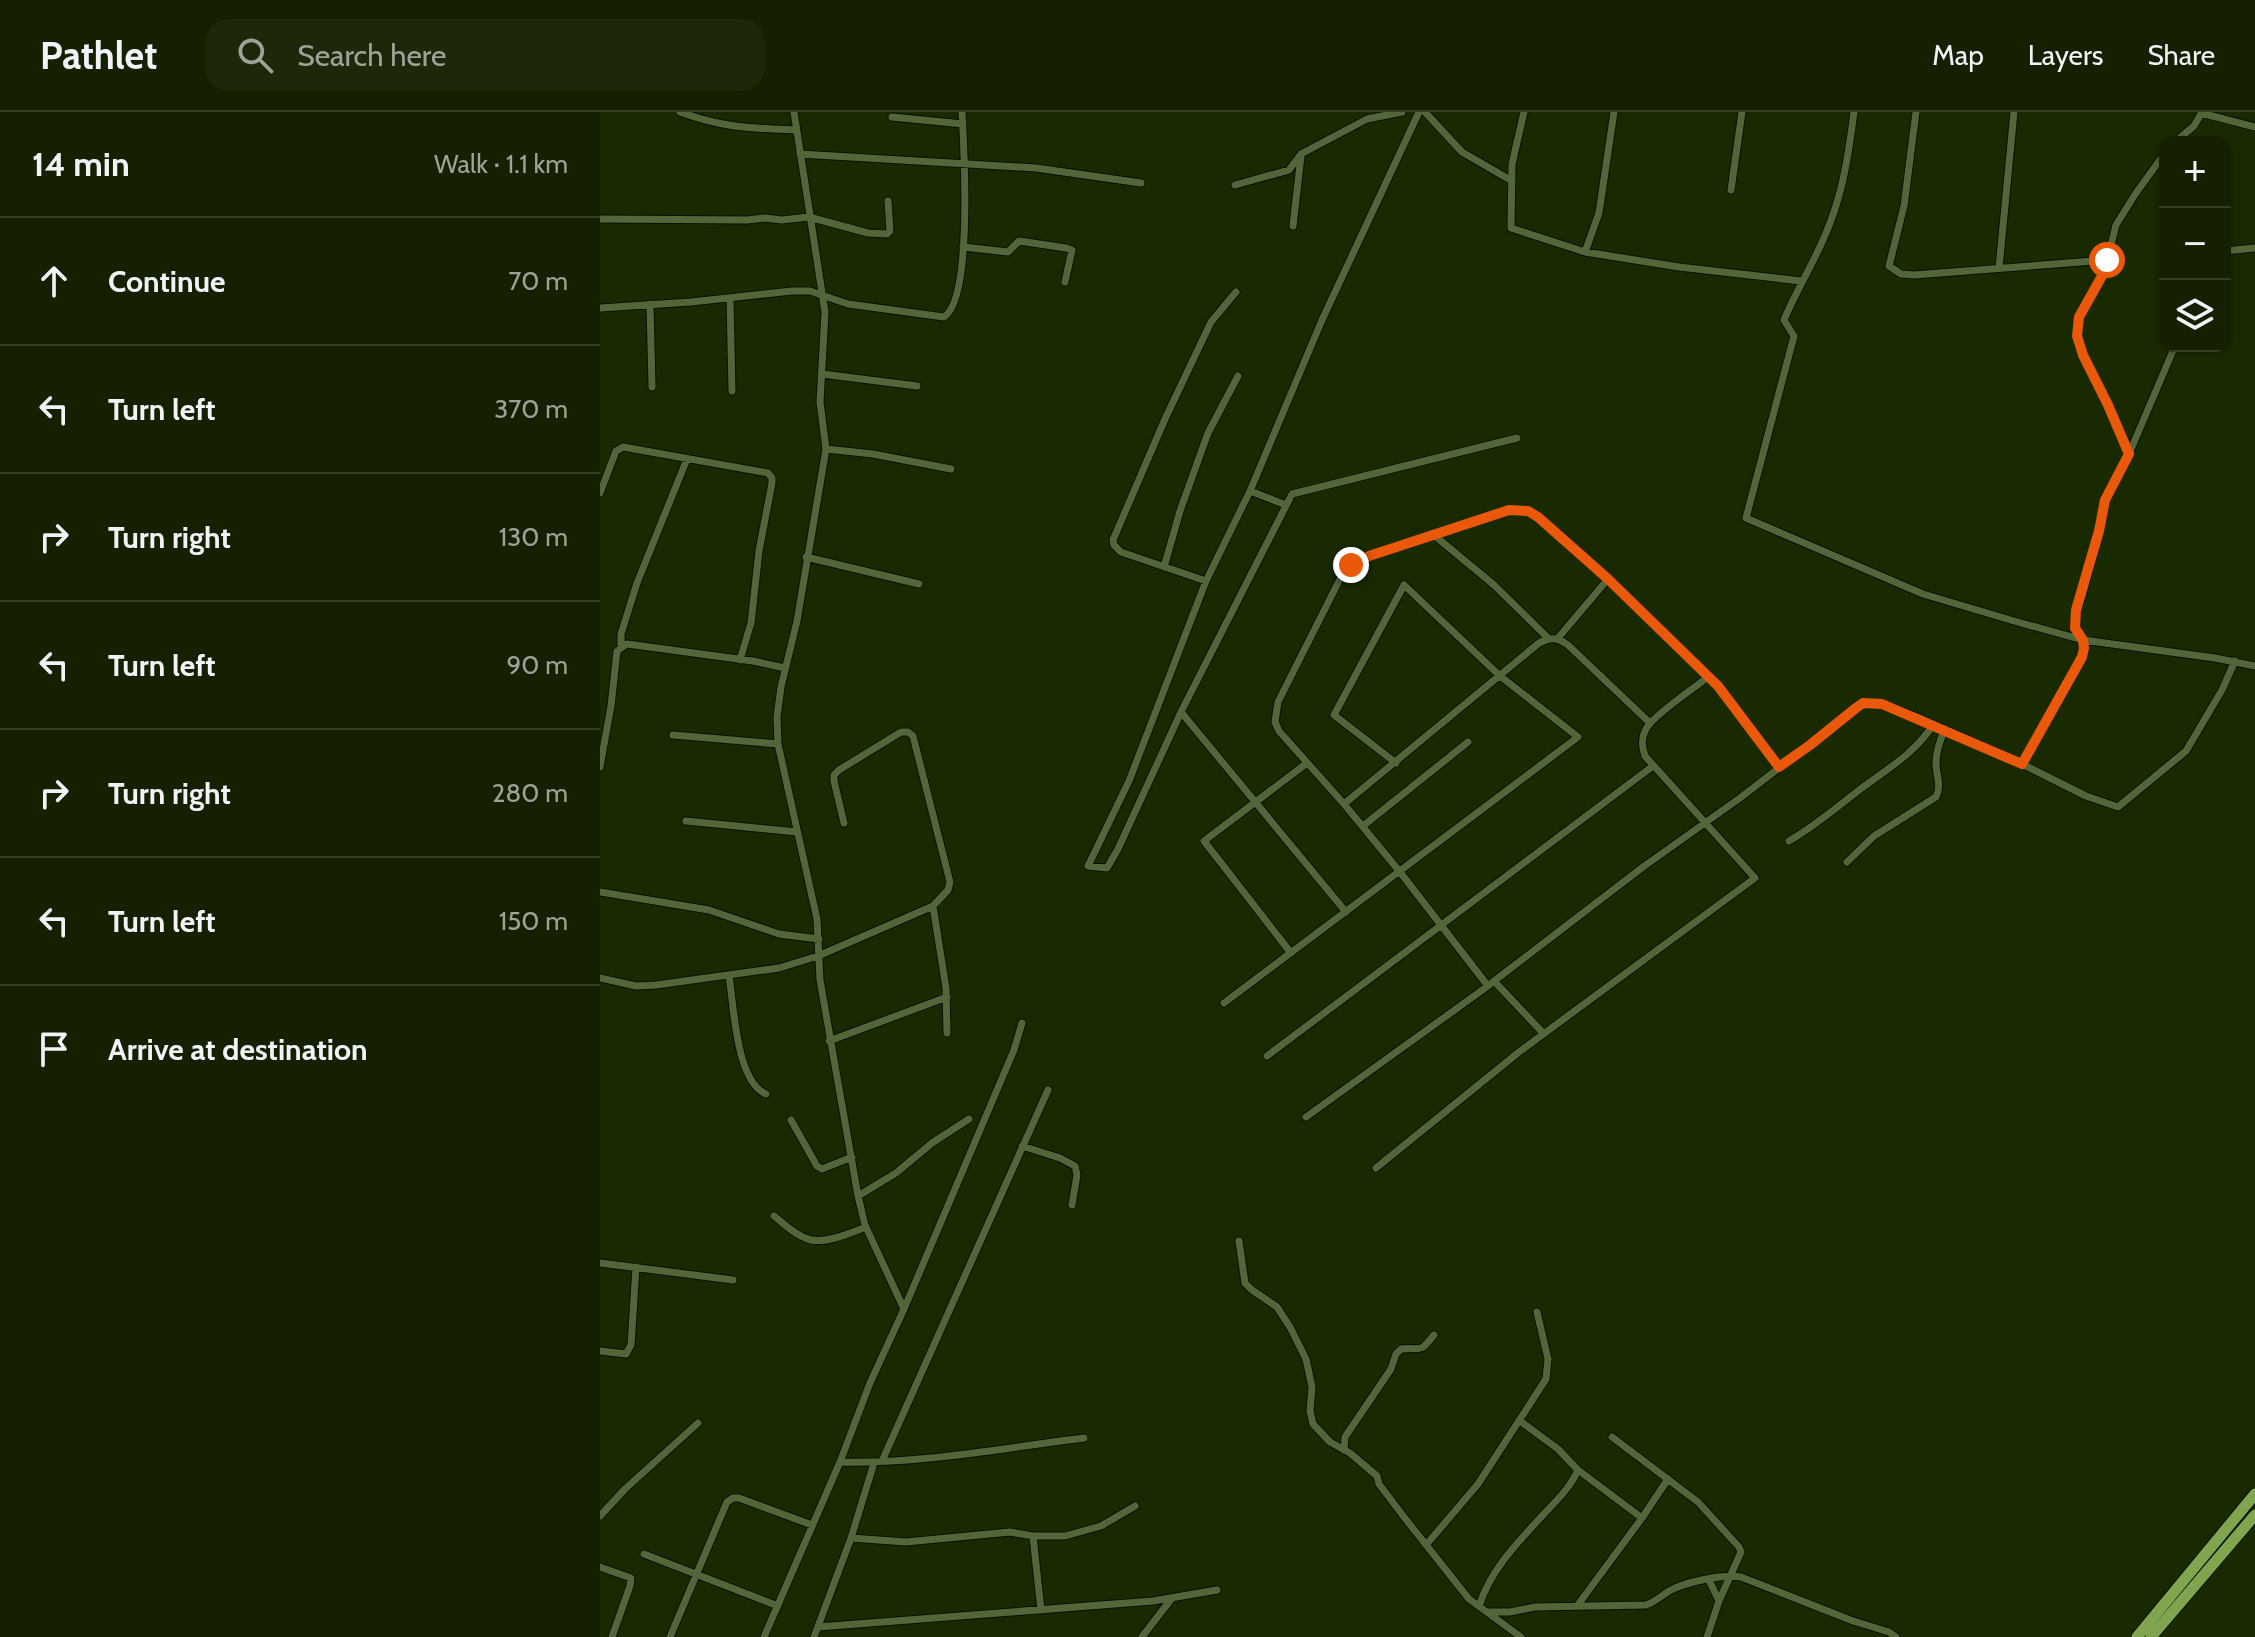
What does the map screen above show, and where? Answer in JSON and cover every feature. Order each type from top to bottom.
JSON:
[{"type":"main road","points":[[2137,1637],[2255,1494]]},
{"type":"main road","points":[[2151,1637],[2255,1515]]},
{"type":"street","points":[[680,112],[733,128],[796,130]]},
{"type":"street","points":[[794,112],[825,312],[820,402],[826,449],[797,621],[777,717],[778,744],[817,919],[818,956],[829,1041],[858,1196],[866,1227],[904,1309]]},
{"type":"street","points":[[600,308],[792,291],[821,294],[848,304],[944,317],[949,315],[958,293],[963,247],[962,112]]},
{"type":"street","points":[[1235,185],[1289,170],[1301,154],[1367,119],[1402,112]]},
{"type":"street","points":[[1512,181],[1462,152],[1422,112],[1322,320],[1250,491],[1206,581],[1129,781],[1088,866],[1107,868],[1118,849],[1181,712],[1292,494],[1517,438]]},
{"type":"street","points":[[1524,112],[1512,164],[1511,228],[1585,252],[1801,281]]},
{"type":"street","points":[[1585,252],[1599,213],[1614,112]]},
{"type":"street","points":[[1731,190],[1742,112]]},
{"type":"street","points":[[1854,112],[1848,164],[1830,224],[1784,320],[1794,336],[1746,518],[1923,594],[2083,640],[2255,666]]},
{"type":"street","points":[[1916,112],[1904,206],[1889,266],[1901,274],[1914,275],[2107,260]]},
{"type":"street","points":[[1999,268],[2014,112]]},
{"type":"street","points":[[2182,136],[2194,126],[2202,113],[2255,127]]},
{"type":"street","points":[[892,117],[963,124]]},
{"type":"street","points":[[800,154],[1036,168],[1141,183]]},
{"type":"street","points":[[1293,226],[1301,154]]},
{"type":"street","points":[[2129,454],[2077,336],[2079,317],[2103,274],[2113,231],[2120,216],[2159,161]]},
{"type":"street","points":[[600,219],[782,220],[809,217],[868,233],[887,234],[890,231],[888,201]]},
{"type":"street","points":[[963,247],[1008,252],[1019,241],[1072,250],[1065,282]]},
{"type":"street","points":[[2231,250],[2255,248]]},
{"type":"street","points":[[1206,581],[1121,552],[1113,540],[1211,322],[1236,292]]},
{"type":"street","points":[[730,298],[732,391]]},
{"type":"street","points":[[650,304],[652,387]]},
{"type":"street","points":[[2022,764],[2082,657],[2083,640],[2075,628],[2076,610],[2105,500],[2129,454],[2172,352]]},
{"type":"street","points":[[822,374],[917,386]]},
{"type":"street","points":[[1164,567],[1208,433],[1238,376]]},
{"type":"street","points":[[600,493],[616,451],[623,447],[768,473],[772,483],[759,551],[751,623],[740,660]]},
{"type":"street","points":[[826,449],[873,454],[951,469]]},
{"type":"street","points":[[621,646],[621,634],[637,583],[687,459]]},
{"type":"street","points":[[1250,491],[1286,505]]},
{"type":"street","points":[[1544,1034],[1491,984],[1363,826],[1279,731],[1275,722],[1278,702],[1335,586],[1351,565],[1509,510],[1528,511],[1608,579],[1718,686],[1779,767]]},
{"type":"street","points":[[1435,536],[1494,585],[1548,638]]},
{"type":"street","points":[[806,557],[919,584]]},
{"type":"street","points":[[1558,638],[1608,579]]},
{"type":"street","points":[[1224,1003],[1578,737],[1500,676],[1404,585],[1334,715],[1396,763]]},
{"type":"street","points":[[1344,804],[1548,638],[1558,638],[1576,652],[1650,723]]},
{"type":"street","points":[[600,767],[617,651],[621,646],[627,644],[785,668]]},
{"type":"street","points":[[1306,1117],[1491,984],[1863,703],[1882,704],[1945,729],[2086,796],[2118,807],[2186,751],[2222,690],[2235,661]]},
{"type":"street","points":[[1376,1168],[1544,1034],[1755,878],[1653,766],[1642,748],[1642,739],[1650,723],[1708,677]]},
{"type":"street","points":[[1181,712],[1346,912]]},
{"type":"street","points":[[1789,841],[1905,756],[1933,725]]},
{"type":"street","points":[[1847,862],[1874,836],[1936,797],[1940,786],[1937,754],[1945,729]]},
{"type":"street","points":[[600,978],[646,986],[779,968],[818,956],[933,906],[948,890],[950,882],[913,736],[908,732],[901,732],[834,775],[844,823]]},
{"type":"street","points":[[673,735],[778,744]]},
{"type":"street","points":[[1363,826],[1468,742]]},
{"type":"street","points":[[1291,953],[1204,841],[1307,763]]},
{"type":"street","points":[[1267,1056],[1653,766]]},
{"type":"street","points":[[686,821],[797,832]]},
{"type":"street","points":[[600,892],[709,910],[779,934],[819,939]]},
{"type":"street","points":[[933,906],[947,997],[947,1033]]},
{"type":"street","points":[[729,976],[742,1061],[753,1085],[766,1094]]},
{"type":"street","points":[[829,1041],[947,997]]},
{"type":"street","points":[[764,1637],[1014,1050],[1022,1023]]},
{"type":"street","points":[[814,1637],[878,1462],[1048,1090]]},
{"type":"street","points":[[858,1196],[896,1173],[932,1143],[969,1119]]},
{"type":"street","points":[[791,1120],[817,1166],[822,1169],[852,1157]]},
{"type":"street","points":[[1022,1146],[1075,1166],[1077,1175],[1072,1205]]},
{"type":"street","points":[[774,1216],[806,1239],[816,1241],[866,1227]]},
{"type":"street","points":[[1239,1241],[1245,1283],[1277,1307],[1306,1359],[1312,1387],[1310,1411],[1313,1424],[1330,1442],[1350,1453],[1377,1476],[1379,1484],[1469,1599],[1518,1636]]},
{"type":"street","points":[[600,1263],[733,1280]]},
{"type":"street","points":[[600,1351],[626,1354],[629,1350],[636,1267]]},
{"type":"street","points":[[1426,1545],[1478,1484],[1546,1379],[1545,1342],[1537,1312]]},
{"type":"street","points":[[1344,1450],[1345,1437],[1391,1369],[1396,1354],[1401,1349],[1424,1348],[1434,1335]]},
{"type":"street","points":[[1520,1421],[1642,1518]]},
{"type":"street","points":[[600,1516],[698,1423]]},
{"type":"street","points":[[1612,1437],[1698,1502],[1739,1547],[1741,1552],[1707,1637]]},
{"type":"street","points":[[840,1462],[934,1458],[1084,1438]]},
{"type":"street","points":[[1479,1606],[1496,1570],[1569,1487],[1578,1470]]},
{"type":"street","points":[[1577,1606],[1668,1479]]},
{"type":"street","points":[[670,1637],[727,1502],[739,1498],[812,1525]]},
{"type":"street","points":[[851,1538],[906,1542],[1010,1532],[1065,1536],[1101,1526],[1135,1506]]},
{"type":"street","points":[[1033,1536],[1041,1610]]},
{"type":"street","points":[[644,1554],[778,1606]]},
{"type":"street","points":[[600,1567],[631,1578],[612,1637]]},
{"type":"street","points":[[1490,1612],[1535,1607],[1646,1605],[1667,1592],[1730,1575],[1896,1637]]},
{"type":"street","points":[[1709,1580],[1719,1601]]},
{"type":"street","points":[[818,1627],[1041,1610],[1217,1590]]},
{"type":"street","points":[[1142,1637],[1172,1597]]},
{"type":"route","points":[[1351,565],[1369,556],[1509,510],[1528,511],[1608,579],[1718,686],[1779,767],[1863,703],[1872,702],[1917,717],[2022,764],[2082,657],[2083,640],[2075,628],[2076,610],[2105,500],[2129,454],[2077,336],[2083,306],[2103,274],[2107,260]]}]
